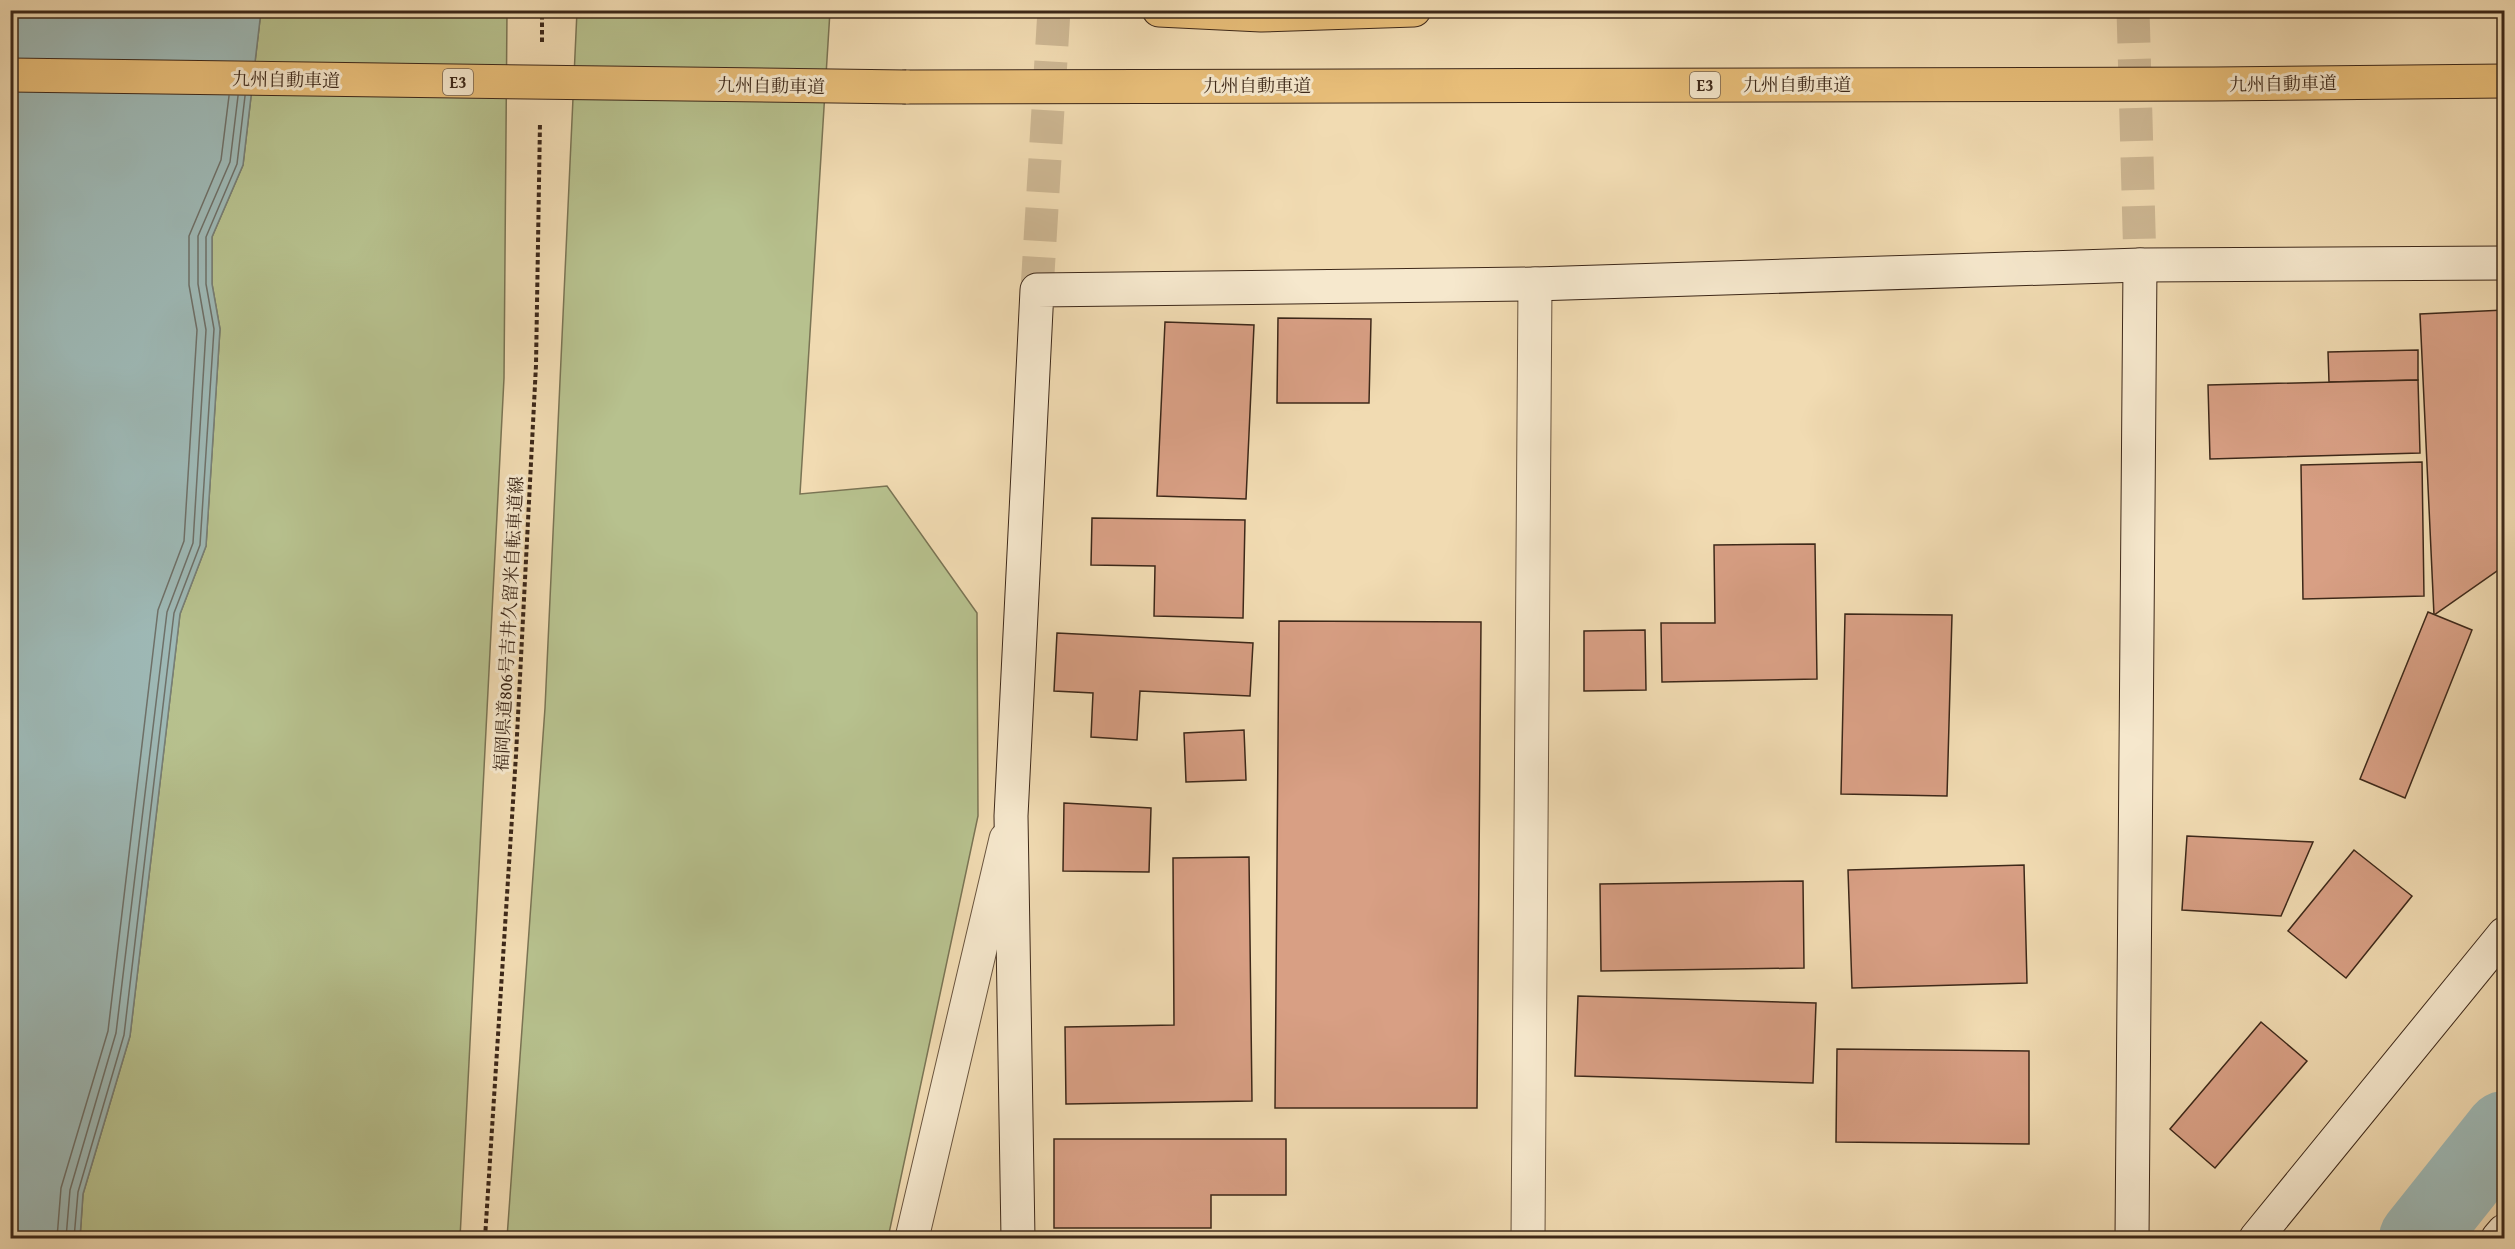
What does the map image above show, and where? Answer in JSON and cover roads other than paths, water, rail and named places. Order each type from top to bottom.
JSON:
[{"type":"highway","points":[[1159,10],[1261,15],[1414,10]]},
{"type":"highway","name":"九州自動車道","points":[[10,75],[906,87],[2190,85],[2505,81]]},
{"type":"street","points":[[1018,1239],[1011,816],[1037,290],[1535,284],[2140,265],[2505,263]]},
{"type":"street","points":[[2132,1239],[2140,265]]},
{"type":"street","points":[[1528,1239],[1535,284]]},
{"type":"street","points":[[912,1239],[1011,816]]},
{"type":"street","points":[[2256,1239],[2505,934]]},
{"type":"street","points":[[2498,1239],[2505,1231]]},
{"type":"water","points":[[10,11],[261,11],[243,165],[212,237],[212,284],[220,329],[206,546],[180,614],[130,1036],[83,1194],[80,1238],[11,1238]]},
{"type":"waterway","points":[[2418,1238],[2504,1130]]},
{"type":"tunnel","points":[[1037,290],[1054,10]]},
{"type":"tunnel","points":[[2133,10],[2140,265]]}]
